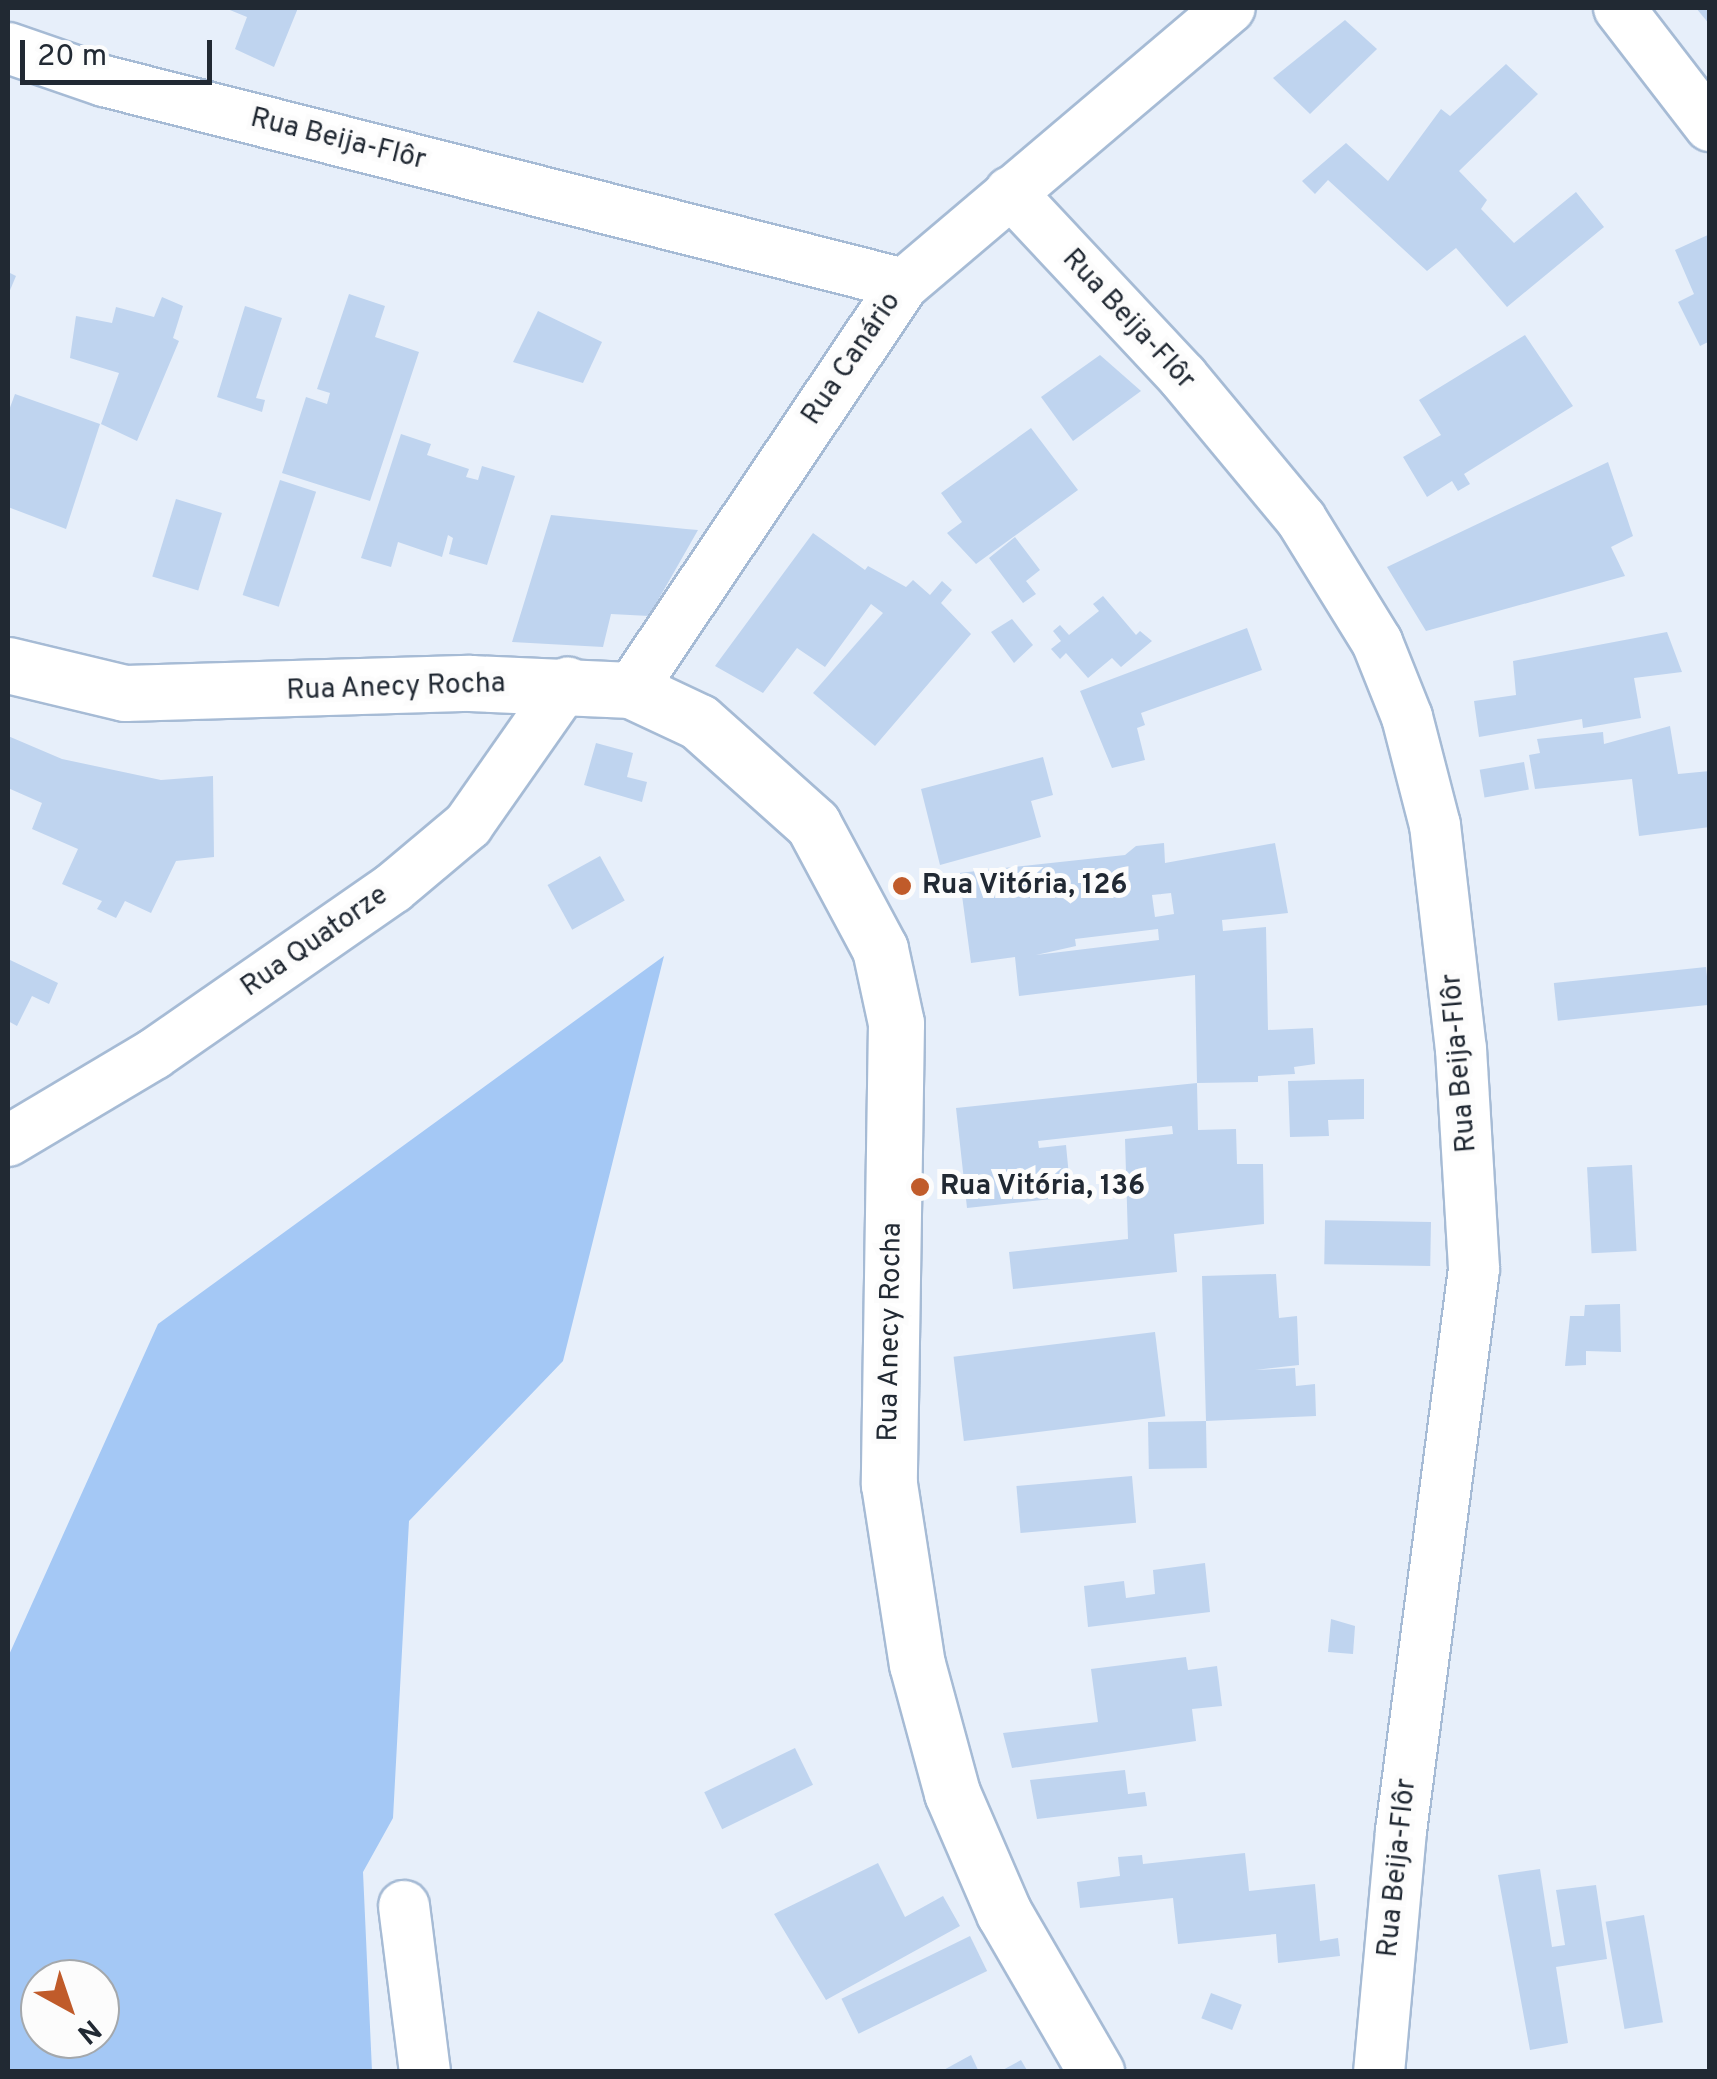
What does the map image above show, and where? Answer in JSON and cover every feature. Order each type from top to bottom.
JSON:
[{"type":"street","name":"Rua Canário","points":[[631,690],[904,284],[1230,8]]},
{"type":"street","points":[[1619,8],[1710,126]]},
{"type":"street","name":"Rua Beija-Flôr","points":[[8,48],[104,82],[904,284]]},
{"type":"street","name":"Rua Beija-Flôr","points":[[1010,192],[1183,377],[1301,518],[1377,642],[1406,717],[1435,824],[1461,1049],[1474,1269],[1401,1831],[1379,2072]]},
{"type":"street","name":"Rua Anecy Rocha","points":[[8,665],[126,693],[568,682],[631,690],[699,722],[813,824],[880,949],[896,1024],[890,1484],[917,1664],[952,1793],[1004,1913],[1096,2072]]},
{"type":"street","name":"Rua Quatorze","points":[[8,1141],[154,1054],[393,888],[468,825],[568,682]]},
{"type":"street","points":[[404,1906],[425,2072]]},
{"type":"shaded area","points":[[664,956],[563,1361],[409,1521],[393,1818],[363,1872],[372,2071],[8,2071],[8,1657],[158,1324]]},
{"type":"building","points":[[225,8],[298,8],[274,67],[235,49],[247,17]]},
{"type":"building","points":[[1696,8],[1710,8],[1710,25]]},
{"type":"building","points":[[1345,20],[1377,49],[1310,114],[1273,78]]},
{"type":"building","points":[[1506,64],[1538,94],[1459,171],[1487,200],[1481,209],[1514,243],[1576,192],[1604,227],[1507,307],[1456,248],[1427,271],[1328,180],[1315,194],[1302,181],[1346,143],[1388,181],[1441,109],[1450,116]]},
{"type":"building","points":[[1710,234],[1710,341],[1700,346],[1678,302],[1694,294],[1675,250]]},
{"type":"building","points":[[8,272],[16,276],[8,295]]},
{"type":"building","points":[[349,294],[385,306],[375,337],[419,352],[370,501],[282,473],[306,397],[327,404],[330,393],[317,389]]},
{"type":"building","points":[[162,297],[183,306],[173,338],[179,341],[137,441],[101,424],[119,373],[70,358],[76,316],[112,323],[116,307],[154,317]]},
{"type":"building","points":[[245,306],[282,318],[256,398],[265,400],[262,412],[217,397]]},
{"type":"building","points":[[538,311],[602,342],[583,383],[513,362]]},
{"type":"building","points":[[1525,335],[1573,406],[1464,474],[1470,484],[1458,491],[1452,481],[1427,497],[1403,457],[1441,435],[1419,400]]},
{"type":"building","points":[[1100,355],[1141,391],[1073,441],[1041,397]]},
{"type":"building","points":[[15,394],[100,424],[66,529],[8,507],[8,413]]},
{"type":"building","points":[[1031,428],[1078,490],[976,564],[947,533],[962,522],[941,493]]},
{"type":"building","points":[[401,434],[431,444],[427,455],[469,469],[466,477],[478,480],[482,466],[515,476],[487,565],[449,554],[453,538],[448,535],[442,557],[398,542],[391,567],[361,558]]},
{"type":"building","points":[[1608,462],[1633,536],[1611,547],[1625,576],[1426,631],[1387,567]]},
{"type":"building","points":[[280,480],[316,492],[279,607],[243,595]]},
{"type":"building","points":[[176,499],[222,513],[198,590],[152,576]]},
{"type":"building","points":[[551,515],[698,530],[649,616],[611,614],[603,647],[512,642]]},
{"type":"building","points":[[813,533],[865,570],[868,566],[906,587],[913,580],[930,595],[942,581],[952,590],[941,603],[971,634],[875,746],[813,693],[883,613],[871,604],[825,667],[797,648],[763,693],[715,666]]},
{"type":"building","points":[[1015,537],[1040,570],[1026,581],[1036,594],[1023,603],[989,558]]},
{"type":"building","points":[[1103,596],[1136,635],[1140,631],[1152,641],[1121,667],[1112,658],[1088,678],[1066,653],[1060,659],[1051,649],[1061,641],[1053,631],[1060,625],[1069,635],[1099,611],[1093,604]]},
{"type":"building","points":[[1012,619],[1033,645],[1014,663],[991,632]]},
{"type":"building","points":[[1247,628],[1262,670],[1141,713],[1145,725],[1137,728],[1145,760],[1112,768],[1080,691]]},
{"type":"building","points":[[1667,632],[1682,672],[1634,678],[1641,718],[1583,728],[1582,719],[1479,737],[1474,701],[1516,695],[1513,661]]},
{"type":"building","points":[[1670,726],[1678,774],[1710,771],[1710,827],[1639,836],[1632,779],[1535,789],[1529,755],[1540,753],[1537,739],[1603,732],[1604,744]]},
{"type":"building","points":[[8,736],[62,759],[161,780],[213,776],[214,857],[176,861],[151,913],[125,901],[116,918],[97,909],[102,901],[62,884],[78,849],[32,829],[42,803],[8,788]]},
{"type":"building","points":[[596,743],[633,753],[627,777],[647,782],[642,802],[584,785]]},
{"type":"building","points":[[1043,757],[1053,795],[1031,801],[1041,837],[940,865],[921,789]]},
{"type":"building","points":[[1524,762],[1529,790],[1485,797],[1480,770]]},
{"type":"building","points":[[1164,843],[1165,863],[1275,843],[1288,913],[1222,920],[1223,931],[1266,927],[1268,1030],[1313,1028],[1315,1064],[1294,1067],[1295,1074],[1258,1076],[1258,1082],[1197,1083],[1195,975],[1019,996],[1015,957],[971,963],[959,873],[1125,855],[1136,846]],"holes":[[[1171,893],[1174,914],[1155,917],[1152,895]],[[1158,929],[1159,940],[1036,955],[1076,946],[1075,939]]]},
{"type":"building","points":[[600,856],[625,901],[572,930],[548,885]]},
{"type":"building","points":[[8,959],[58,983],[49,1004],[32,996],[17,1026],[8,1021]]},
{"type":"building","points":[[1706,967],[1710,1005],[1558,1021],[1554,983]]},
{"type":"building","points":[[1364,1079],[1364,1119],[1328,1120],[1329,1136],[1290,1137],[1288,1081]]},
{"type":"building","points":[[1197,1083],[1198,1130],[1236,1129],[1237,1164],[1263,1164],[1264,1224],[1174,1234],[1177,1272],[1013,1289],[1009,1252],[1128,1239],[1125,1139],[1173,1134],[1172,1126],[1038,1141],[1039,1148],[1066,1145],[1071,1197],[967,1208],[956,1108]]},
{"type":"building","points":[[1632,1165],[1637,1251],[1592,1253],[1587,1167]]},
{"type":"building","points":[[1325,1220],[1431,1222],[1430,1266],[1324,1264]]},
{"type":"building","points":[[1276,1274],[1279,1318],[1297,1316],[1299,1365],[1255,1370],[1295,1368],[1296,1386],[1315,1384],[1316,1416],[1206,1421],[1202,1276]]},
{"type":"building","points":[[1620,1304],[1621,1352],[1586,1351],[1586,1365],[1565,1366],[1570,1316],[1584,1316],[1585,1305]]},
{"type":"building","points":[[1155,1332],[1165,1416],[964,1441],[954,1357]]},
{"type":"building","points":[[1206,1421],[1207,1468],[1149,1469],[1148,1422]]},
{"type":"building","points":[[1132,1476],[1136,1523],[1021,1533],[1016,1486]]},
{"type":"building","points":[[1205,1563],[1210,1612],[1088,1627],[1084,1586],[1124,1581],[1126,1598],[1155,1594],[1153,1570]]},
{"type":"building","points":[[1331,1619],[1355,1626],[1353,1654],[1328,1652]]},
{"type":"building","points":[[1186,1657],[1188,1670],[1217,1666],[1222,1706],[1192,1709],[1196,1741],[1012,1768],[1003,1733],[1098,1722],[1091,1669]]},
{"type":"building","points":[[795,1748],[813,1785],[722,1829],[704,1792]]},
{"type":"building","points":[[1125,1770],[1128,1794],[1145,1792],[1147,1806],[1037,1819],[1030,1780]]},
{"type":"building","points":[[1245,1853],[1249,1891],[1315,1884],[1320,1941],[1338,1938],[1340,1956],[1278,1963],[1276,1934],[1178,1944],[1173,1898],[1080,1908],[1077,1882],[1120,1876],[1118,1857],[1142,1855],[1143,1864]]},
{"type":"building","points":[[878,1863],[905,1917],[943,1896],[960,1926],[826,2000],[774,1914]]},
{"type":"building","points":[[1540,1869],[1552,1947],[1565,1945],[1556,1890],[1596,1885],[1607,1959],[1556,1967],[1568,2043],[1530,2050],[1498,1875]]},
{"type":"building","points":[[1644,1915],[1663,2022],[1625,2029],[1606,1922]]},
{"type":"building","points":[[970,1936],[987,1971],[859,2034],[841,1999]]},
{"type":"building","points":[[1211,1993],[1242,2005],[1232,2030],[1201,2018]]},
{"type":"building","points":[[971,2055],[979,2072],[940,2072]]},
{"type":"building","points":[[1021,2060],[1028,2072],[999,2072]]},
{"type":"place","name":"Rua Vitória, 126","points":[[902,886]]},
{"type":"place","name":"Rua Vitória, 136","points":[[920,1187]]}]
